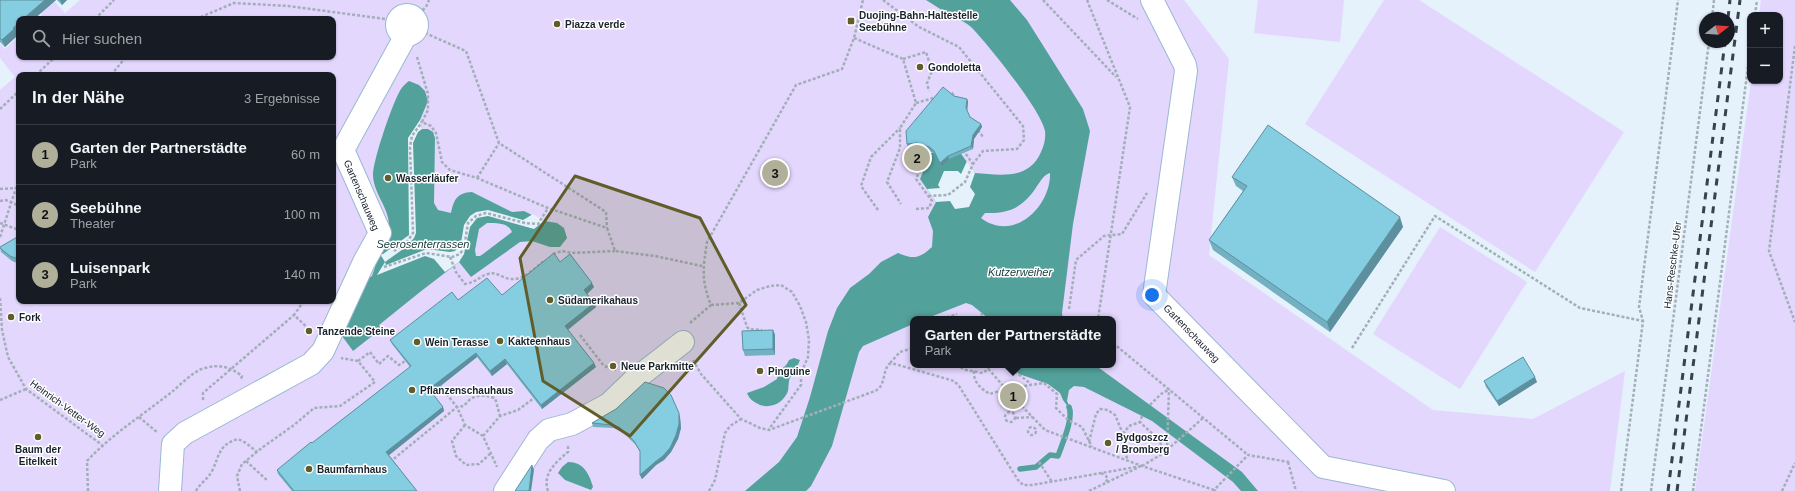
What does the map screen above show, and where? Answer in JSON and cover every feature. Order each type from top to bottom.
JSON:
[{"type":"street","name":"Gartenschauweg","points":[[1152,0],[1185,65],[1186,72],[1154,295],[1323,467]]},
{"type":"street","name":"Gartenschauweg","points":[[170,491],[173,444],[185,433],[310,364],[324,348],[364,262],[380,233],[343,150],[408,22]]},
{"type":"street","points":[[506,489],[538,440],[549,430],[572,424],[609,404],[633,381],[683,342]]},
{"type":"street","points":[[1323,467],[1444,491]]},
{"type":"path","points":[[98,16],[114,0]]},
{"type":"path","points":[[408,22],[426,8],[429,0]]},
{"type":"path","points":[[711,305],[706,292],[702,266],[707,242],[796,85],[842,69],[854,38],[863,0]]},
{"type":"path","points":[[883,0],[919,27],[959,46],[1023,126],[1024,140],[1017,149],[983,151],[973,164],[965,182],[948,195],[930,196]]},
{"type":"path","points":[[1043,0],[1118,78]]},
{"type":"path","points":[[1087,0],[1130,107],[1098,316]]},
{"type":"path","points":[[1621,491],[1643,321],[1640,307],[1678,0]]},
{"type":"path","points":[[1713,12],[1714,0]]},
{"type":"path","points":[[1755,12],[1757,0]]},
{"type":"path","points":[[203,16],[234,2],[288,6],[408,22],[466,51],[499,142],[606,212],[607,228],[615,251]]},
{"type":"path","points":[[390,254],[407,242],[412,233],[410,147],[412,136],[422,123],[428,110],[428,94],[408,22]]},
{"type":"path","points":[[854,38],[903,59],[926,52],[932,71],[927,83],[929,91]]},
{"type":"path","points":[[1795,46],[1770,251],[1795,322]]},
{"type":"path","name":"Hans-Reschke-Ufer","points":[[1651,491],[1707,48]]},
{"type":"path","points":[[903,59],[916,103]]},
{"type":"path","points":[[39,72],[52,60]]},
{"type":"path","points":[[114,72],[124,60]]},
{"type":"path","points":[[1693,491],[1747,74]]},
{"type":"path","points":[[878,210],[861,186],[871,156],[900,128],[916,103],[952,93],[956,99]]},
{"type":"path","points":[[0,109],[16,94]]},
{"type":"path","points":[[422,123],[431,126],[436,133],[442,162],[450,170],[477,178],[548,208],[607,228]]},
{"type":"path","points":[[974,124],[983,137]]},
{"type":"path","points":[[900,128],[900,148],[887,182],[902,204]]},
{"type":"path","points":[[477,178],[499,142]]},
{"type":"path","points":[[961,147],[973,164]]},
{"type":"path","points":[[916,209],[929,208],[932,201],[930,196],[916,179],[929,150],[937,149]]},
{"type":"path","points":[[0,189],[16,188],[0,237]]},
{"type":"path","points":[[1068,309],[1076,260],[1104,236],[1122,234],[1149,190]]},
{"type":"path","points":[[0,200],[16,204]]},
{"type":"path","points":[[384,268],[426,252],[450,257],[460,254],[464,248],[468,223],[476,216],[486,213],[525,224],[538,224],[548,208]]},
{"type":"path","points":[[1352,348],[1435,216],[1580,308],[1643,321]]},
{"type":"path","points":[[0,223],[16,229]]},
{"type":"path","points":[[450,257],[456,272],[465,284],[475,282],[488,274],[497,273],[512,279],[523,277],[553,254],[562,251],[572,253],[615,251],[655,256],[702,266]]},
{"type":"path","points":[[769,430],[801,386],[801,373],[810,348],[806,322],[800,306],[792,292],[781,285],[770,286],[757,290],[739,303],[711,305],[688,326],[683,342],[701,374],[741,419],[760,428],[769,430],[880,389],[887,367],[900,352],[910,349]]},
{"type":"path","name":"Heinrich-Vetter-Weg","points":[[0,298],[2,330],[8,357],[26,389],[102,445],[187,379],[204,368],[231,368]]},
{"type":"path","points":[[739,303],[749,329],[766,331]]},
{"type":"path","points":[[205,422],[202,414],[203,392],[294,315],[302,304]]},
{"type":"path","points":[[951,316],[957,314]]},
{"type":"path","points":[[240,491],[236,476],[242,464],[314,408],[340,406],[375,382],[358,361],[337,358],[324,348],[294,315]]},
{"type":"path","points":[[580,335],[604,366],[626,374],[633,381]]},
{"type":"path","points":[[1116,346],[1248,455],[1323,467]]},
{"type":"path","points":[[358,361],[370,352],[379,364],[388,356],[399,365],[405,360]]},
{"type":"path","points":[[890,364],[895,364],[954,381],[959,386],[1018,480],[1023,485],[1052,482],[1142,466]]},
{"type":"path","points":[[962,368],[983,373],[988,369],[1005,389],[1045,430],[1142,466],[1215,490],[1248,455]]},
{"type":"path","points":[[1011,368],[1031,385]]},
{"type":"path","points":[[974,371],[974,376],[980,388],[990,394],[1005,389],[1044,383],[1056,394],[1056,408],[1070,421],[1082,427],[1092,448]]},
{"type":"path","points":[[440,386],[457,407],[465,425],[483,436],[506,489]]},
{"type":"path","points":[[0,400],[26,389]]},
{"type":"path","points":[[1150,405],[1161,394],[1169,390]]},
{"type":"path","points":[[1089,491],[1142,466],[1167,450],[1169,445],[1169,390]]},
{"type":"path","points":[[384,467],[457,407],[464,406],[470,398],[484,395],[495,398],[500,416]]},
{"type":"path","points":[[483,436],[500,416],[518,410],[534,398]]},
{"type":"path","points":[[1089,442],[1096,414],[1100,409],[1108,410],[1115,415],[1122,434],[1123,449],[1128,460]]},
{"type":"path","points":[[1016,418],[1011,412],[1008,412],[1005,417],[1009,422],[1012,422],[1016,418],[1032,417]]},
{"type":"path","points":[[1140,422],[1142,416]]},
{"type":"path","points":[[1169,445],[1203,418]]},
{"type":"path","points":[[709,491],[715,480],[725,433],[730,426],[741,419]]},
{"type":"path","points":[[1140,422],[1160,441],[1163,453]]},
{"type":"path","points":[[1122,434],[1129,426],[1140,422]]},
{"type":"path","points":[[465,425],[452,441],[456,456],[466,465],[479,464],[491,453]]},
{"type":"path","points":[[548,491],[546,484],[547,475],[555,463],[568,452],[566,426]]},
{"type":"path","points":[[1036,430],[1041,426]]},
{"type":"path","points":[[196,491],[198,486],[212,472],[216,459],[227,442],[238,439],[246,443],[257,452]]},
{"type":"path","points":[[88,491],[87,461],[102,445]]},
{"type":"path","points":[[246,461],[268,481]]},
{"type":"path","points":[[1039,462],[1052,482]]},
{"type":"path","points":[[1288,462],[1296,491]]},
{"type":"path","points":[[1782,491],[1795,463]]},
{"type":"path","points":[[1101,473],[1108,479],[1104,484]]},
{"type":"highlighted area","points":[[575,176],[700,218],[746,305],[630,436],[543,381],[520,258]]},
{"type":"shaded area","points":[[28,0],[53,0],[65,13],[80,0],[1184,0],[1229,59],[1209,255],[1433,410],[1533,419],[1625,371],[1610,491],[0,491],[0,90],[15,77],[0,58],[0,44],[5,49],[16,39],[16,60],[336,60],[336,16],[41,16],[42,15]]},
{"type":"shaded area","points":[[1258,0],[1344,0],[1340,42],[1254,33]]},
{"type":"shaded area","points":[[1384,0],[1419,0],[1624,132],[1535,272],[1305,124]]},
{"type":"shaded area","points":[[1761,0],[1795,0],[1795,491],[1695,491],[1751,84],[1783,84],[1783,12],[1759,12]]},
{"type":"shaded area","points":[[1440,227],[1527,282],[1460,389],[1373,334]]},
{"type":"water","name":"Kutzerweiher","points":[[926,0],[1010,0],[1027,20],[1083,109],[1090,131],[1073,224],[1062,316],[985,316],[972,305],[966,303],[933,316],[910,316],[910,325],[863,346],[859,352],[832,446],[811,486],[806,491],[745,491],[779,462],[797,437],[810,397],[828,331],[837,308],[850,288],[869,274],[881,262],[898,253],[908,257],[916,257],[924,254],[932,247],[933,231],[928,217],[936,202],[920,179],[931,153],[959,151],[975,173],[1004,175],[1013,174],[1029,167],[1036,161],[1041,152],[1045,139],[1045,131],[1034,108],[1024,93],[979,35],[969,25],[949,15]],"holes":[[[1050,173],[1046,195],[1033,214],[1014,225],[1003,226],[991,224],[981,218],[985,213],[1001,212],[1015,208],[1027,199],[1044,177]]]},
{"type":"water","name":"Seerosenterrassen","points":[[409,81],[419,85],[425,91],[428,101],[420,120],[422,129],[428,129],[433,132],[435,138],[434,203],[438,210],[451,213],[455,200],[460,195],[472,192],[512,212],[524,211],[544,221],[557,223],[564,228],[567,238],[560,247],[550,247],[532,241],[520,242],[471,277],[459,262],[379,325],[381,329],[353,351],[342,336],[342,324],[366,280],[372,276],[389,225],[387,213],[374,183],[373,176],[376,159],[379,146],[397,96],[401,89]],"holes":[[[487,223],[497,223],[508,226],[512,232],[483,254],[476,256],[475,250],[479,229]]]},
{"type":"water","points":[[794,358],[800,360],[790,378],[788,391],[781,401],[777,404],[764,406],[750,399],[747,393],[764,387],[777,379],[781,370],[789,360]]},
{"type":"water","points":[[1012,368],[1099,368],[1242,472],[1258,491],[1241,491],[1233,482],[1152,421],[1084,387],[1074,386],[1069,390],[1067,401],[1072,412],[1063,400],[1060,393],[1048,384],[1019,374]]},
{"type":"water","points":[[568,462],[582,466],[588,473],[593,487],[591,490],[565,480],[558,473]]},
{"type":"pier","points":[[420,120],[422,129],[418,132],[413,143],[416,233],[414,238],[406,247],[385,262],[380,254],[383,254],[409,235],[408,138]]},
{"type":"pier","points":[[967,161],[975,173],[970,187],[975,194],[969,207],[955,209],[950,201],[936,202],[927,189],[940,188],[938,185],[944,171],[958,171],[961,174]]},
{"type":"pier","points":[[488,210],[523,220],[533,214],[544,221],[534,229],[488,216],[477,218],[470,227],[464,254],[459,262],[445,272],[434,259],[425,256],[377,275],[385,262],[386,265],[427,249],[450,252],[455,251],[461,243],[464,225],[470,216],[476,212]]},
{"type":"building","points":[[0,0],[45,0],[26,16],[16,16],[16,26],[13,28],[14,29],[2,40],[0,38]]},
{"type":"building","points":[[943,87],[954,96],[967,99],[966,108],[970,117],[981,124],[973,135],[971,146],[948,156],[940,163],[934,151],[929,147],[917,143],[907,144],[906,131]]},
{"type":"building","points":[[1268,125],[1400,217],[1327,322],[1209,240],[1247,186],[1232,177]]},
{"type":"building","points":[[16,238],[16,258],[10,256],[0,247]]},
{"type":"building","points":[[554,253],[560,262],[570,254],[592,283],[584,290],[594,303],[565,326],[594,363],[541,405],[505,359],[490,371],[476,353],[429,389],[443,407],[386,452],[417,491],[294,491],[277,470],[311,442],[312,443],[411,366],[390,340],[452,292],[458,300],[487,278],[502,295]]},
{"type":"building","points":[[773,330],[773,349],[743,350],[742,331]]},
{"type":"building","points":[[1523,357],[1535,377],[1497,401],[1484,381]]},
{"type":"building","points":[[645,382],[664,388],[671,395],[679,413],[679,424],[670,448],[663,456],[640,475],[640,451],[634,441],[619,427],[592,423],[616,409]]},
{"type":"building","points":[[532,465],[529,491],[515,491]]},
{"type":"waterway","points":[[1020,469],[1036,467],[1050,455],[1058,456],[1069,424],[1069,407]]},
{"type":"railway","points":[[1729,12],[1730,0]]},
{"type":"railway","points":[[1677,491],[1740,0]]},
{"type":"railway","points":[[1668,491],[1724,48]]},
{"type":"place","name":"Duojing-Bahn-Haltestelle Seebühne","points":[[851,21]]},
{"type":"place","name":"Piazza verde","points":[[557,24]]},
{"type":"place","name":"Gondoletta","points":[[920,67]]},
{"type":"place","name":"Seebühne","points":[[917,158]]},
{"type":"place","name":"Luisenpark","points":[[775,173]]},
{"type":"place","name":"Wasserläufer","points":[[388,178]]},
{"type":"place","name":"Südamerikahaus","points":[[550,300]]},
{"type":"place","name":"Fork","points":[[11,317]]},
{"type":"place","name":"Tanzende Steine","points":[[309,331]]},
{"type":"place","name":"Kakteenhaus","points":[[500,341]]},
{"type":"place","name":"Wein Terasse","points":[[417,342]]},
{"type":"place","name":"Neue Parkmitte","points":[[613,366]]},
{"type":"place","name":"Pinguine","points":[[760,371]]},
{"type":"place","name":"Pflanzenschauhaus","points":[[412,390]]},
{"type":"place","name":"Garten der Partnerstädte","points":[[1013,396]]},
{"type":"place","name":"Baum der Eitelkeit","points":[[38,437]]},
{"type":"place","name":"Bydgoszcz / Bromberg","points":[[1108,443]]},
{"type":"place","name":"Baumfarnhaus","points":[[309,469]]}]
